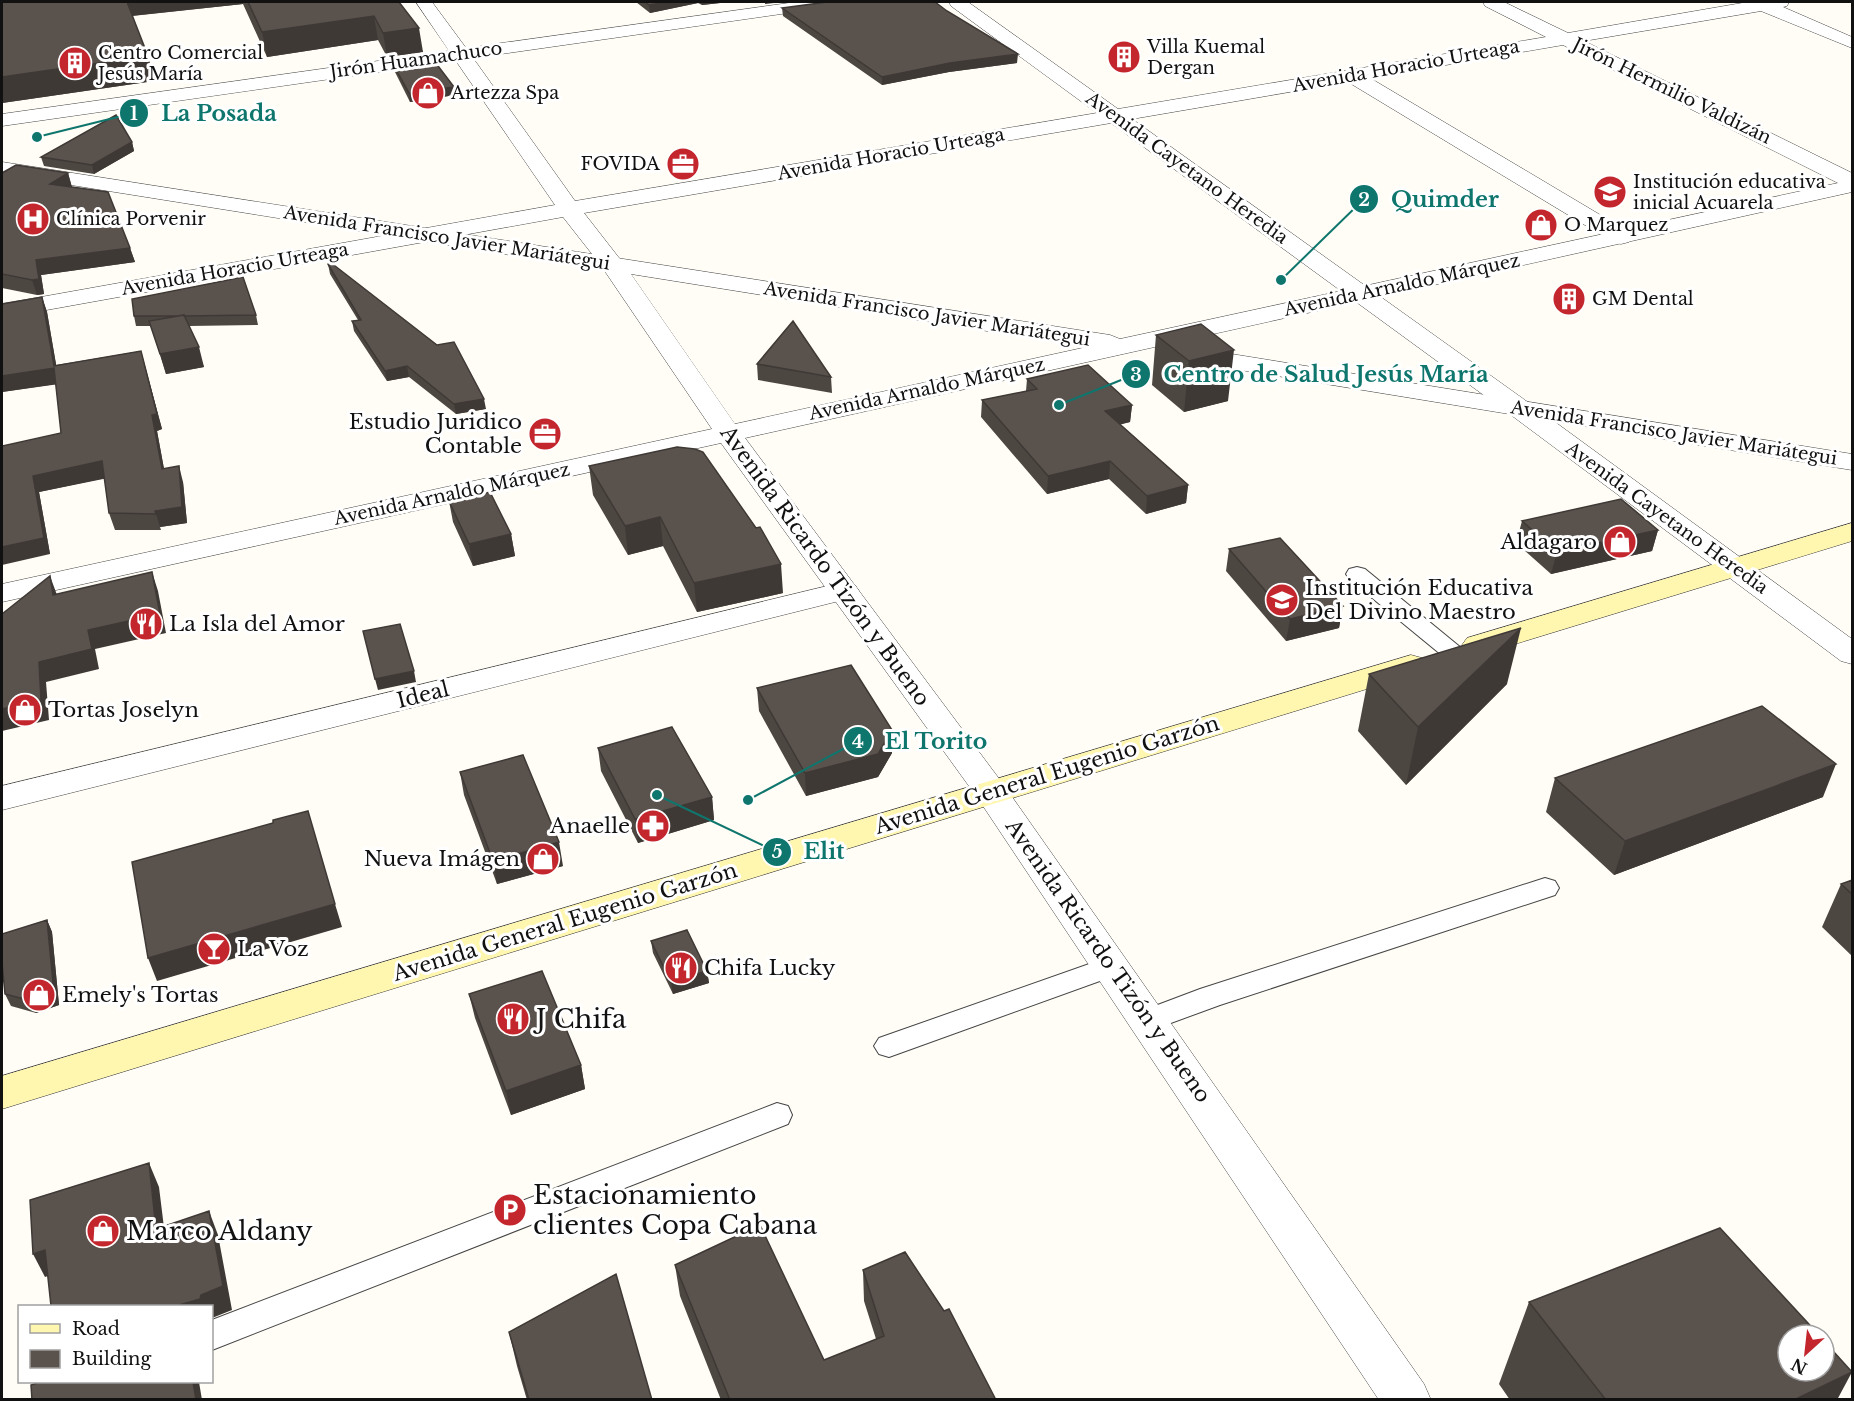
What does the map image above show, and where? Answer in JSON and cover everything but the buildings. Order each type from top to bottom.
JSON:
[{"type":"main road","name":"Avenida General Eugenio Garzón","points":[[2,1093],[1852,532]]},
{"type":"street","name":"Avenida Ricardo Tizón y Bueno","points":[[424,2],[462,53],[569,209],[611,263],[728,433],[991,792],[1113,966],[1407,1400]]},
{"type":"street","name":"Jirón Huamachuco","points":[[2,120],[830,2]]},
{"type":"street","name":"Avenida Cayetano Heredia","points":[[957,2],[1520,409],[1852,654]]},
{"type":"street","name":"Jirón Hermilio Valdizán","points":[[1491,2],[1852,181]]},
{"type":"street","name":"Avenida Horacio Urteaga","points":[[2,311],[569,209],[1767,3]]},
{"type":"street","points":[[1767,3],[1852,43]]},
{"type":"street","points":[[1351,75],[1622,237]]},
{"type":"street","name":"Avenida Francisco Javier Mariátegui","points":[[2,168],[1852,462]]},
{"type":"street","name":"Avenida Arnaldo Márquez","points":[[2,593],[1852,186]]},
{"type":"street","name":"Ideal","points":[[2,798],[844,591]]},
{"type":"lane","points":[[1357,574],[1452,652]]},
{"type":"lane","points":[[1149,1020],[1210,997],[1545,888]]},
{"type":"lane","points":[[889,1046],[1113,966]]},
{"type":"lane","points":[[213,1335],[777,1115]]},
{"type":"place","name":"Villa Kuemal Dergan","points":[[1124,57]]},
{"type":"place","name":"Centro Comercial Jesús María","points":[[75,63]]},
{"type":"place","name":"Artezza Spa","points":[[428,93]]},
{"type":"place","name":"La Posada","points":[[37,137]]},
{"type":"place","name":"FOVIDA","points":[[683,164]]},
{"type":"place","name":"Institución educativa inicial Acuarela","points":[[1610,192]]},
{"type":"place","name":"Clínica Porvenir","points":[[33,219]]},
{"type":"place","name":"O Marquez","points":[[1541,225]]},
{"type":"place","name":"Quimder","points":[[1281,280]]},
{"type":"place","name":"GM Dental","points":[[1569,299]]},
{"type":"place","name":"Centro de Salud Jesús María","points":[[1059,405]]},
{"type":"place","name":"Estudio Juridico Contable","points":[[545,434]]},
{"type":"place","name":"Aldagaro","points":[[1620,542]]},
{"type":"place","name":"Institución Educativa Del Divino Maestro","points":[[1282,600]]},
{"type":"place","name":"La Isla del Amor","points":[[146,624]]},
{"type":"place","name":"Tortas Joselyn","points":[[25,710]]},
{"type":"place","name":"Elit","points":[[657,795]]},
{"type":"place","name":"El Torito","points":[[748,800]]},
{"type":"place","name":"Anaelle","points":[[653,826]]},
{"type":"place","name":"Nueva Imágen","points":[[543,859]]},
{"type":"place","name":"La Voz","points":[[214,949]]},
{"type":"place","name":"Chifa Lucky","points":[[681,968]]},
{"type":"place","name":"Emely's Tortas","points":[[39,995]]},
{"type":"place","name":"J Chifa","points":[[513,1019]]},
{"type":"place","name":"Estacionamiento clientes Copa Cabana","points":[[510,1210]]},
{"type":"place","name":"Marco Aldany","points":[[103,1231]]}]
